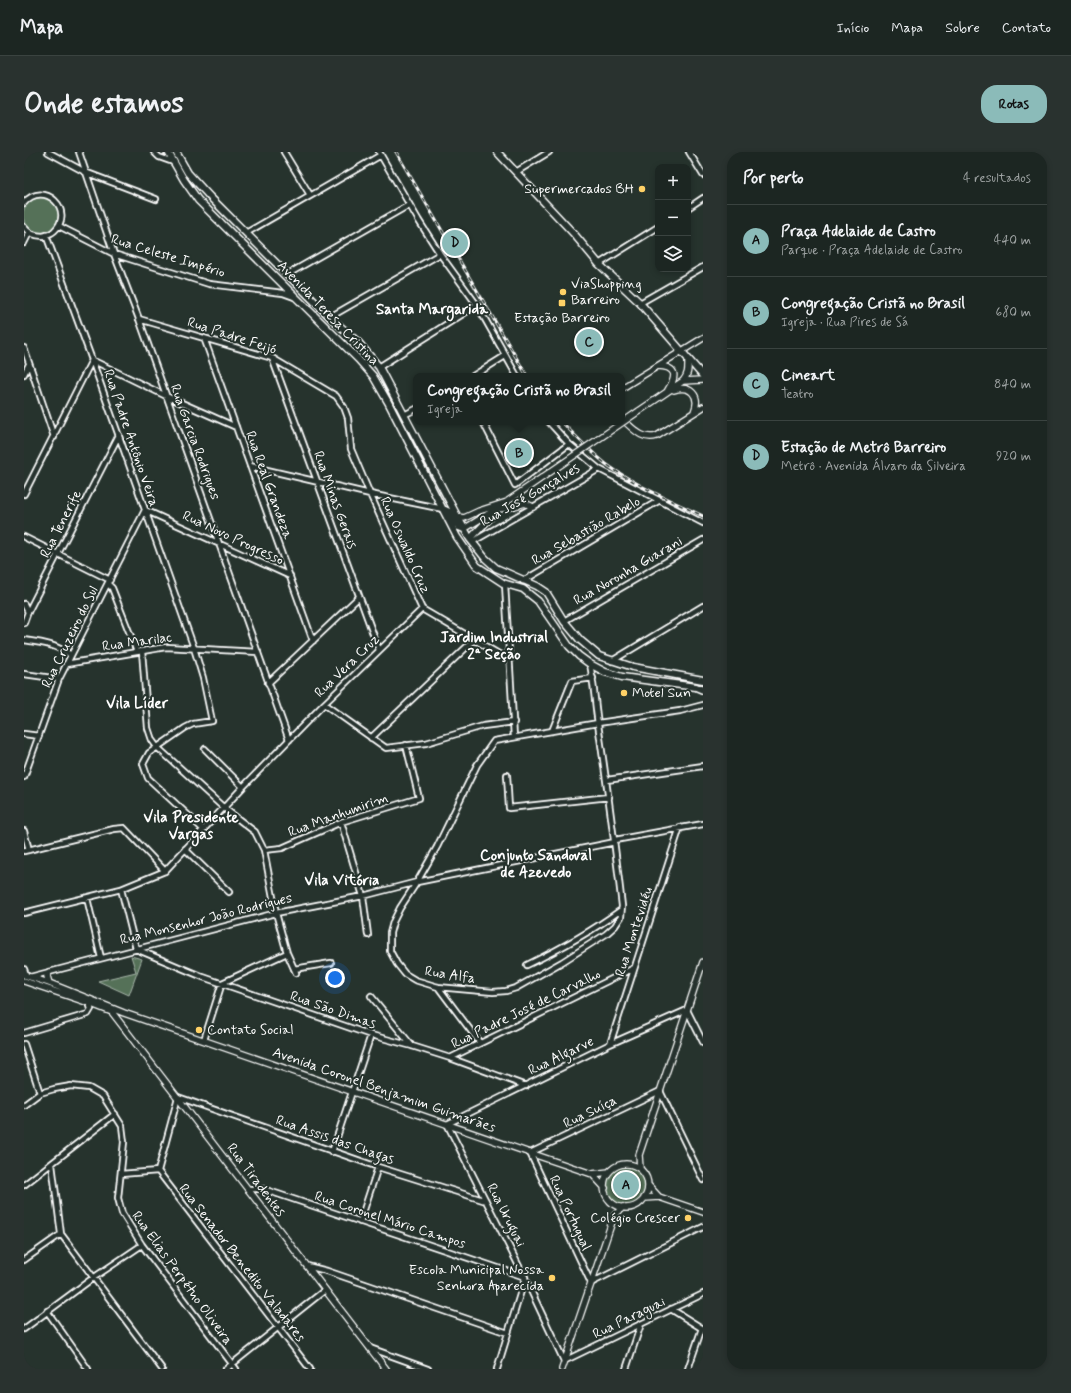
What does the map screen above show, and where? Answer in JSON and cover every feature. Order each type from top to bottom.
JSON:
[{"type":"main road","name":"Avenida Teresa Cristina","points":[[168,152],[184,180],[198,200],[298,298],[358,359],[372,376],[388,402],[457,537],[477,566],[489,576],[505,584],[523,589],[538,601],[569,646],[590,664],[605,672],[622,677],[696,687],[703,690]]},
{"type":"main road","name":"Avenida Teresa Cristina","points":[[176,152],[188,173],[330,317],[368,352],[379,366],[464,529],[485,558],[496,568],[537,586],[546,592],[564,621],[580,640],[599,656],[633,667],[703,679]]},
{"type":"main road","points":[[497,152],[574,234],[599,264],[640,303],[703,376]]},
{"type":"main road","points":[[443,509],[449,512],[459,527],[464,529]]},
{"type":"main road","points":[[471,540],[492,516],[495,510]]},
{"type":"street","points":[[48,152],[85,172],[156,199]]},
{"type":"street","name":"Rua Garcia Rodrigues","points":[[79,152],[114,254],[220,543],[289,740]]},
{"type":"street","points":[[154,152],[159,157],[173,162]]},
{"type":"street","points":[[284,152],[310,195]]},
{"type":"street","points":[[516,172],[549,152]]},
{"type":"street","points":[[689,152],[703,176]]},
{"type":"street","points":[[246,233],[380,153],[440,254],[477,304],[515,373]]},
{"type":"street","points":[[24,203],[33,196],[40,194],[46,195],[57,203],[61,216],[59,226],[52,233],[46,235],[39,236],[29,233],[24,227]]},
{"type":"street","points":[[691,206],[703,198]]},
{"type":"street","points":[[288,274],[409,204]]},
{"type":"street","name":"Rua Celeste Império","points":[[59,226],[114,254],[209,284],[283,294],[298,298]]},
{"type":"street","points":[[599,264],[655,228]]},
{"type":"street","points":[[24,243],[29,233]]},
{"type":"street","name":"Rua Padre Antônio Veira","points":[[46,235],[119,435],[194,648],[203,678],[212,720],[193,724],[157,747]]},
{"type":"street","points":[[330,317],[440,254]]},
{"type":"street","points":[[640,303],[703,267]]},
{"type":"street","points":[[379,366],[477,304]]},
{"type":"street","name":"Rua Padre Feijó","points":[[139,319],[272,358],[336,396]]},
{"type":"street","name":"Rua Real Grandeza","points":[[204,338],[313,641]]},
{"type":"street","points":[[625,386],[703,338]]},
{"type":"street","points":[[24,348],[54,436]]},
{"type":"street","points":[[478,373],[505,356]]},
{"type":"street","name":"Rua Minas Gerais","points":[[272,358],[379,650]]},
{"type":"street","points":[[625,421],[683,382],[688,375],[688,359]]},
{"type":"street","points":[[24,494],[92,360],[166,396],[236,427]]},
{"type":"street","points":[[24,374],[29,364]]},
{"type":"street","points":[[658,366],[671,369],[674,374],[674,380],[666,392]]},
{"type":"street","points":[[683,382],[703,380]]},
{"type":"street","points":[[666,392],[682,388],[694,394],[697,406],[694,412]]},
{"type":"street","name":"Rua Oswaldo Cruz","points":[[336,396],[344,407],[348,418],[351,449],[422,609],[509,660]]},
{"type":"street","points":[[625,422],[640,434],[647,438],[651,438],[657,436],[703,407]]},
{"type":"street","points":[[404,415],[413,410]]},
{"type":"street","points":[[485,425],[515,485],[569,444]]},
{"type":"street","points":[[552,425],[569,444],[599,469],[703,523]]},
{"type":"street","points":[[464,529],[495,510],[619,425]]},
{"type":"street","name":"Rua Tenerife","points":[[24,623],[28,612],[119,435]]},
{"type":"street","points":[[250,466],[370,494],[443,509]]},
{"type":"street","name":"Rua José Gonçalves","points":[[471,540],[533,507],[599,469]]},
{"type":"street","name":"Rua Sebastião Rabelo","points":[[524,581],[660,500]]},
{"type":"street","points":[[458,517],[464,518],[489,507],[508,501]]},
{"type":"street","points":[[495,510],[525,503],[533,507]]},
{"type":"street","name":"Rua Novo Progresso","points":[[145,510],[290,576]]},
{"type":"street","name":"Rua Cruzeiro do Sul","points":[[24,777],[59,679],[145,510]]},
{"type":"street","points":[[24,537],[58,553],[109,582],[139,652],[148,728],[152,740],[157,747],[224,808],[255,832],[264,850],[276,914],[287,953],[295,971],[331,963]]},
{"type":"street","name":"Rua Noronha Guarani","points":[[564,621],[703,540]]},
{"type":"street","points":[[505,584],[514,737]]},
{"type":"street","points":[[268,683],[359,597]]},
{"type":"street","points":[[24,604],[28,612]]},
{"type":"street","points":[[612,661],[703,606]]},
{"type":"street","name":"Rua Vera Cruz","points":[[165,870],[324,704],[422,609]]},
{"type":"street","points":[[24,640],[49,643],[71,655]]},
{"type":"street","points":[[371,738],[474,640]]},
{"type":"street","name":"Rua Marilac","points":[[66,664],[166,647],[258,652]]},
{"type":"street","name":"Rua Alfa","points":[[590,664],[615,841],[621,910],[620,917],[615,926],[606,934],[562,962],[516,988],[493,992],[438,987],[415,980],[405,974],[396,964],[390,951],[390,933],[393,922],[437,847],[476,764],[494,741],[598,723]]},
{"type":"street","points":[[24,674],[59,679]]},
{"type":"street","points":[[552,731],[572,681],[593,678]]},
{"type":"street","points":[[324,704],[386,748],[439,740],[483,726],[514,722]]},
{"type":"street","points":[[598,723],[680,711],[703,705]]},
{"type":"street","points":[[24,734],[39,736]]},
{"type":"street","name":"Rua Manhumirim","points":[[264,850],[282,848],[341,822],[418,798],[406,745]]},
{"type":"street","points":[[157,747],[150,753],[143,764],[148,778],[204,830]]},
{"type":"street","points":[[205,749],[244,787]]},
{"type":"street","points":[[607,780],[703,766]]},
{"type":"street","points":[[507,775],[509,808],[609,797]]},
{"type":"street","points":[[341,822],[363,896],[368,935]]},
{"type":"street","points":[[615,841],[680,827],[703,824]]},
{"type":"street","name":"Rua Montevidéu","points":[[610,1044],[680,827]]},
{"type":"street","points":[[24,831],[26,851],[114,828],[124,828],[165,870],[121,889],[24,913]]},
{"type":"street","name":"Rua Monsenhor João Rodrigues","points":[[26,976],[49,972],[276,914],[363,896],[417,882],[615,841]]},
{"type":"street","points":[[185,849],[229,892]]},
{"type":"street","points":[[121,889],[136,949]]},
{"type":"street","points":[[87,898],[101,958]]},
{"type":"street","points":[[527,965],[596,927],[621,910]]},
{"type":"street","name":"Rua São Dimas","points":[[136,949],[222,984],[371,1036],[412,1046],[450,1058],[526,1086]]},
{"type":"street","points":[[204,1040],[222,984],[287,953]]},
{"type":"street","points":[[640,1168],[639,1155],[703,962]]},
{"type":"street","name":"Rua Padre José de Carvalho","points":[[450,1058],[634,968]]},
{"type":"street","points":[[49,972],[47,976],[49,983]]},
{"type":"street","name":"Avenida Coronel Benjamim Guimarães","points":[[26,976],[49,983],[124,1013],[592,1174],[609,1172]]},
{"type":"street","name":"Avenida Coronel Benjamim Guimarães","points":[[26,976],[111,1012],[124,1013]]},
{"type":"street","points":[[438,987],[480,1043]]},
{"type":"street","points":[[371,996],[412,1046]]},
{"type":"street","points":[[24,1033],[88,1014],[91,1009],[88,1003]]},
{"type":"street","name":"Rua Tiradentes","points":[[108,1006],[111,1012],[178,1097],[386,1369]]},
{"type":"street","points":[[687,1010],[703,1042]]},
{"type":"street","name":"Rua Algarve","points":[[446,1124],[610,1044],[687,1010]]},
{"type":"street","points":[[332,1152],[371,1036]]},
{"type":"street","points":[[24,1044],[40,1093]]},
{"type":"street","name":"Rua Elias Perpétuo Oliveira","points":[[24,1105],[40,1093],[71,1086],[89,1088],[103,1096],[122,1126],[124,1142],[118,1198],[122,1213],[142,1245],[236,1369]]},
{"type":"street","points":[[660,1090],[703,1180]]},
{"type":"street","name":"Rua Suíça","points":[[530,1153],[660,1090]]},
{"type":"street","points":[[121,1174],[158,1171],[178,1097]]},
{"type":"street","name":"Rua Assis das Chagas","points":[[178,1097],[332,1152],[486,1201]]},
{"type":"street","points":[[24,1185],[115,1114]]},
{"type":"street","name":"Rua Uruguai","points":[[446,1124],[525,1277],[564,1361]]},
{"type":"street","name":"Rua Portugual","points":[[530,1153],[591,1283]]},
{"type":"street","points":[[629,1164],[639,1155]]},
{"type":"street","points":[[52,1164],[61,1234],[162,1369]]},
{"type":"street","points":[[648,1185],[644,1198],[635,1206],[623,1207],[609,1199],[605,1188],[605,1180],[609,1172],[618,1165],[629,1164],[640,1168],[644,1173],[648,1185],[659,1197]]},
{"type":"street","points":[[360,1222],[378,1167]]},
{"type":"street","name":"Rua Senador Benedito Valadares","points":[[158,1171],[310,1369]]},
{"type":"street","name":"Avenida Coronel Benjamim Guimarães","points":[[592,1174],[605,1188]]},
{"type":"street","name":"Rua Coronel Mário Campos","points":[[248,1189],[263,1189],[525,1277]]},
{"type":"street","points":[[644,1198],[659,1197],[703,1212]]},
{"type":"street","points":[[562,1369],[614,1216],[614,1203]]},
{"type":"street","points":[[614,1216],[623,1207]]},
{"type":"street","points":[[591,1283],[703,1227]]},
{"type":"street","points":[[24,1260],[61,1234]]},
{"type":"street","points":[[24,1329],[93,1278],[142,1245]]},
{"type":"street","points":[[307,1266],[335,1274],[508,1333]]},
{"type":"street","points":[[497,1369],[525,1277]]},
{"type":"street","points":[[226,1369],[325,1290]]},
{"type":"street","name":"Rua Paraguai","points":[[564,1361],[703,1294]]},
{"type":"street","points":[[671,1309],[702,1328],[688,1369]]},
{"type":"street","points":[[47,1311],[88,1369]]},
{"type":"street","points":[[626,1369],[641,1324]]},
{"type":"street","points":[[370,1348],[428,1369]]},
{"type":"green space","points":[[41,197],[51,200],[56,205],[59,215],[56,225],[51,230],[41,233],[31,230],[26,225],[23,215],[26,205],[31,200]]},
{"type":"green space","points":[[131,956],[142,959],[129,995],[98,981],[136,972]]},
{"type":"green space","points":[[626,1166],[634,1168],[640,1172],[644,1178],[646,1186],[644,1194],[640,1200],[634,1204],[626,1206],[618,1204],[612,1200],[608,1194],[606,1186],[608,1178],[612,1172],[618,1168]]},
{"type":"railway","points":[[396,152],[525,373]]},
{"type":"railway","points":[[565,425],[594,454],[617,472],[653,492],[703,516]]},
{"type":"place","name":"Supermercados BH","points":[[642,189]]},
{"type":"place","name":"Estação de Metrô Barreiro","points":[[455,243]]},
{"type":"place","name":"ViaShopping Barreiro","points":[[563,292]]},
{"type":"place","name":"Estação Barreiro","points":[[562,303]]},
{"type":"place","name":"Cineart","points":[[589,342]]},
{"type":"place","name":"Congregação Cristã no Brasil","points":[[519,453]]},
{"type":"place","name":"Motel Sun","points":[[624,693]]},
{"type":"place","name":"Contato Social","points":[[199,1030]]},
{"type":"place","name":"Praça Adelaide de Castro","points":[[626,1185]]},
{"type":"place","name":"Colégio Crescer","points":[[688,1218]]},
{"type":"place","name":"Escola Municipal Nossa Senhora Aparecida","points":[[552,1278]]},
{"type":"district","name":"Santa Margarida","points":[[432,310]]},
{"type":"district","name":"Jardim Industrial 2ª Seção","points":[[494,646]]},
{"type":"district","name":"Vila Líder","points":[[137,704]]},
{"type":"district","name":"Vila Presidente Vargas","points":[[191,826]]},
{"type":"district","name":"Conjunto Sandoval de Azevedo","points":[[536,864]]},
{"type":"district","name":"Vila Vitória","points":[[342,881]]}]
